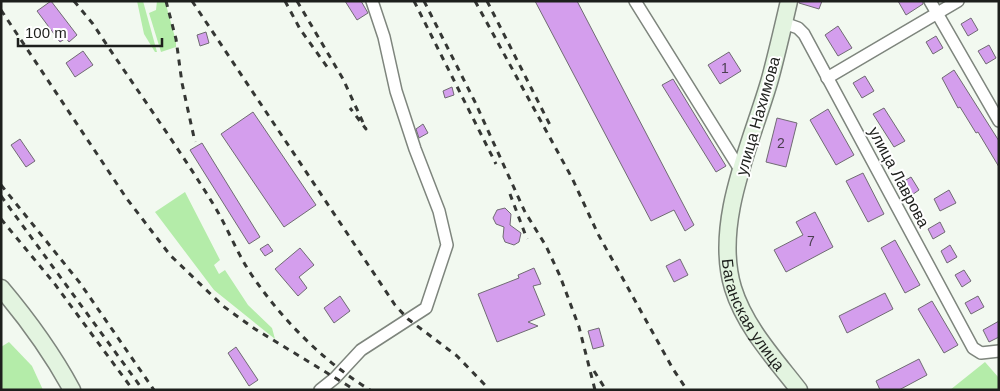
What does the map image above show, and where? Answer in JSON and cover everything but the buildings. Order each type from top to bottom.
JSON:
[{"type":"street","points":[[320,390],[335,378],[361,350],[426,308],[447,245],[438,211],[415,150],[396,91],[384,37],[372,1]]},
{"type":"street","points":[[634,1],[741,171]]},
{"type":"street","name":"улица Нахимова","points":[[728,230],[741,171],[770,78],[789,1]]},
{"type":"street","points":[[930,1],[999,121]]},
{"type":"street","points":[[827,78],[958,1]]},
{"type":"street","name":"улица Лаврова","points":[[784,23],[798,28],[804,34],[973,348],[982,353],[999,351]]},
{"type":"street","name":"Баганская улица","points":[[728,230],[727,258],[734,289],[766,348],[799,390]]},
{"type":"street","points":[[1,288],[31,324],[61,369],[72,390]]},
{"type":"green space","points":[[137,1],[143,1],[157,52],[155,52],[144,34]]},
{"type":"green space","points":[[157,1],[165,1],[176,41],[176,47],[161,52],[149,13],[156,10]]},
{"type":"green space","points":[[185,192],[220,260],[214,265],[219,274],[225,270],[248,305],[272,328],[275,339],[214,290],[155,212]]},
{"type":"green space","points":[[9,342],[32,366],[43,390],[1,390],[1,347]]},
{"type":"green space","points":[[985,362],[999,378],[999,390],[950,390]]},
{"type":"railway","points":[[74,1],[93,24],[186,161],[215,207],[246,266],[263,291],[290,323],[320,353],[370,390]]},
{"type":"railway","points":[[166,1],[176,39],[182,83],[195,142]]},
{"type":"railway","points":[[192,1],[395,305],[408,319],[457,356],[486,386]]},
{"type":"railway","points":[[285,1],[300,29],[330,71]]},
{"type":"railway","points":[[297,1],[343,79],[366,129],[350,108]]},
{"type":"railway","points":[[414,1],[496,164]]},
{"type":"railway","points":[[424,1],[475,102],[525,212],[546,246],[560,276],[579,327],[595,390]]},
{"type":"railway","points":[[475,1],[572,178],[598,234],[673,369],[687,390]]},
{"type":"railway","points":[[487,1],[551,127]]},
{"type":"railway","points":[[1,10],[127,199],[170,255],[223,306],[255,329],[355,390]]},
{"type":"railway","points":[[1,185],[80,283],[154,390]]},
{"type":"railway","points":[[510,194],[527,239]]},
{"type":"railway","points":[[1,196],[143,390]]},
{"type":"railway","points":[[1,219],[54,283],[133,390]]},
{"type":"railway","points":[[594,371],[606,390]]}]
